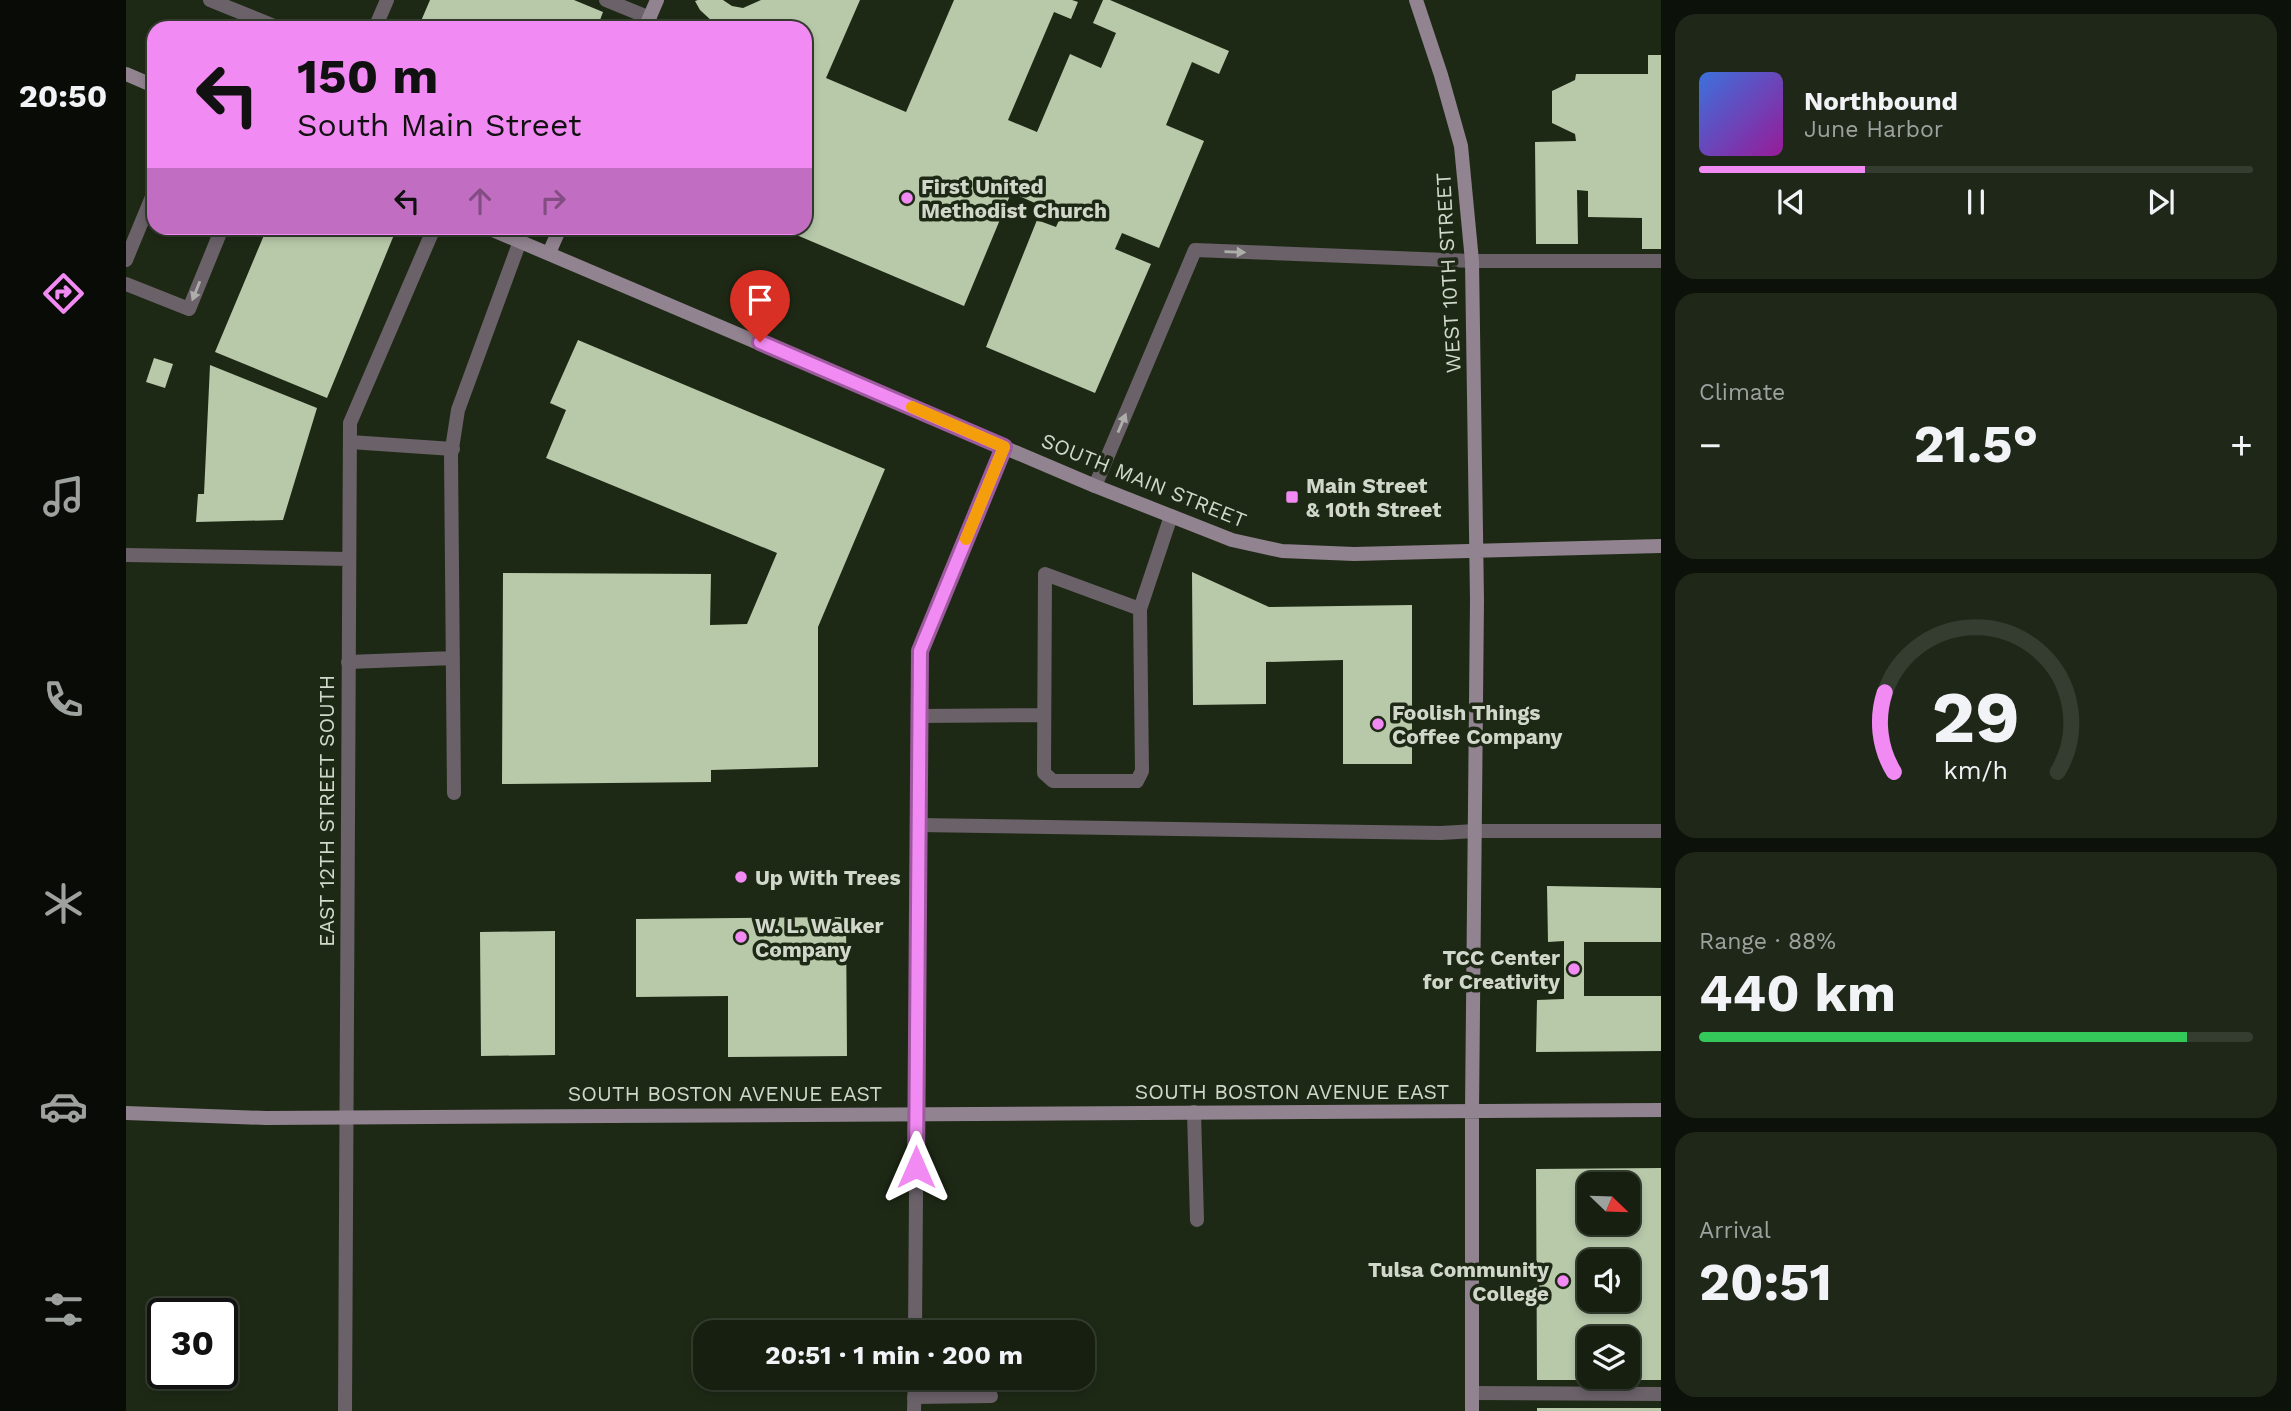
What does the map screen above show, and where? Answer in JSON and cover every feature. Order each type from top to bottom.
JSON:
[{"type":"street","points":[[209,0],[262,21]]},
{"type":"street","points":[[378,21],[387,0]]},
{"type":"street","points":[[606,0],[644,21]]},
{"type":"street","points":[[649,21],[657,0]]},
{"type":"street","name":"WEST 10TH STREET","points":[[1416,0],[1461,146],[1472,261],[1477,550],[1472,1411]]},
{"type":"street","points":[[126,74],[147,83]]},
{"type":"street","points":[[126,260],[147,209]]},
{"type":"street","points":[[126,284],[189,309],[219,235]]},
{"type":"street","name":"EAST 12TH STREET SOUTH","points":[[345,1411],[350,423],[431,235]]},
{"type":"street","name":"SOUTH MAIN STREET","points":[[505,235],[1095,486],[1232,540],[1282,551],[1354,554],[1661,546]]},
{"type":"street","points":[[549,253],[557,235]]},
{"type":"street","points":[[454,793],[453,449],[458,410],[520,241]]},
{"type":"street","points":[[1095,486],[1195,250],[1472,261],[1661,261]]},
{"type":"street","points":[[349,442],[453,449]]},
{"type":"street","points":[[915,1320],[920,651],[1004,447]]},
{"type":"street","points":[[1140,609],[1045,574],[1044,773],[1053,781],[1137,781],[1142,771],[1140,609],[1171,516]]},
{"type":"street","points":[[126,555],[348,559]]},
{"type":"street","points":[[348,662],[453,658]]},
{"type":"street","points":[[920,716],[1044,715]]},
{"type":"street","points":[[918,825],[1441,833],[1661,831]]},
{"type":"street","name":"SOUTH BOSTON AVENUE EAST","points":[[126,1113],[267,1118],[1661,1110]]},
{"type":"street","points":[[1194,1112],[1197,1220]]},
{"type":"street","points":[[1472,1394],[1661,1394]]},
{"type":"street","points":[[914,1404],[991,1396]]},
{"type":"building","points":[[430,0],[574,0],[603,12],[600,21],[421,21]]},
{"type":"building","name":"First United Methodist Church","points":[[723,0],[732,6],[743,8],[761,0],[860,0],[826,78],[906,112],[954,0],[1078,2],[1071,19],[1054,12],[1008,120],[1037,132],[1070,54],[1101,68],[1116,33],[1093,23],[1103,0],[1110,0],[1229,51],[1219,74],[1192,62],[1166,125],[1204,141],[1159,248],[1122,233],[1115,249],[1151,264],[1095,393],[986,347],[1037,220],[1056,227],[1065,207],[1047,200],[1044,207],[1019,196],[1022,190],[1014,186],[964,306],[797,235],[812,235],[812,21],[712,21],[695,1]]},
{"type":"building","points":[[1648,55],[1661,55],[1661,249],[1642,249],[1642,218],[1588,217],[1588,191],[1577,190],[1578,244],[1536,244],[1535,142],[1576,141],[1575,134],[1552,123],[1552,91],[1575,80],[1576,74],[1648,74]]},
{"type":"building","points":[[264,235],[394,235],[327,398],[215,352]]},
{"type":"building","points":[[578,340],[885,469],[818,627],[818,767],[711,770],[711,782],[502,784],[503,573],[711,574],[710,625],[747,624],[777,553],[546,458],[566,410],[550,403]]},
{"type":"building","points":[[154,358],[173,364],[165,388],[146,382]]},
{"type":"building","points":[[210,365],[317,408],[283,520],[196,522],[198,494],[204,494]]},
{"type":"building","points":[[1192,572],[1269,607],[1412,605],[1412,764],[1343,764],[1343,660],[1266,662],[1266,704],[1193,705]]},
{"type":"building","name":"TCC Center for Creativity","points":[[1547,886],[1661,888],[1661,942],[1584,942],[1584,996],[1661,996],[1661,1051],[1536,1052],[1537,1000],[1564,999],[1564,941],[1548,942]]},
{"type":"building","points":[[846,917],[847,1056],[728,1057],[728,996],[636,997],[636,919]]},
{"type":"building","points":[[555,931],[555,1055],[481,1056],[480,932]]},
{"type":"building","name":"Tulsa Community College","points":[[1661,1168],[1661,1380],[1640,1380],[1640,1326],[1577,1326],[1577,1380],[1537,1380],[1536,1169]]},
{"type":"building","points":[[1537,1408],[1661,1408],[1661,1411],[1537,1411]]},
{"type":"slow traffic","points":[[912,407],[1004,447],[966,539]]},
{"type":"place","name":"First United Methodist Church","points":[[907,198]]},
{"type":"place","name":"Main Street & 10th Street","points":[[1292,497]]},
{"type":"place","name":"Foolish Things Coffee Company","points":[[1378,724]]},
{"type":"place","name":"Up With Trees","points":[[741,877]]},
{"type":"place","name":"W. L. Walker Company","points":[[741,937]]},
{"type":"place","name":"TCC Center for Creativity","points":[[1574,969]]},
{"type":"place","name":"Tulsa Community College","points":[[1563,1281]]},
{"type":"route","points":[[760,342],[1004,447],[920,651],[916,1167]]}]
